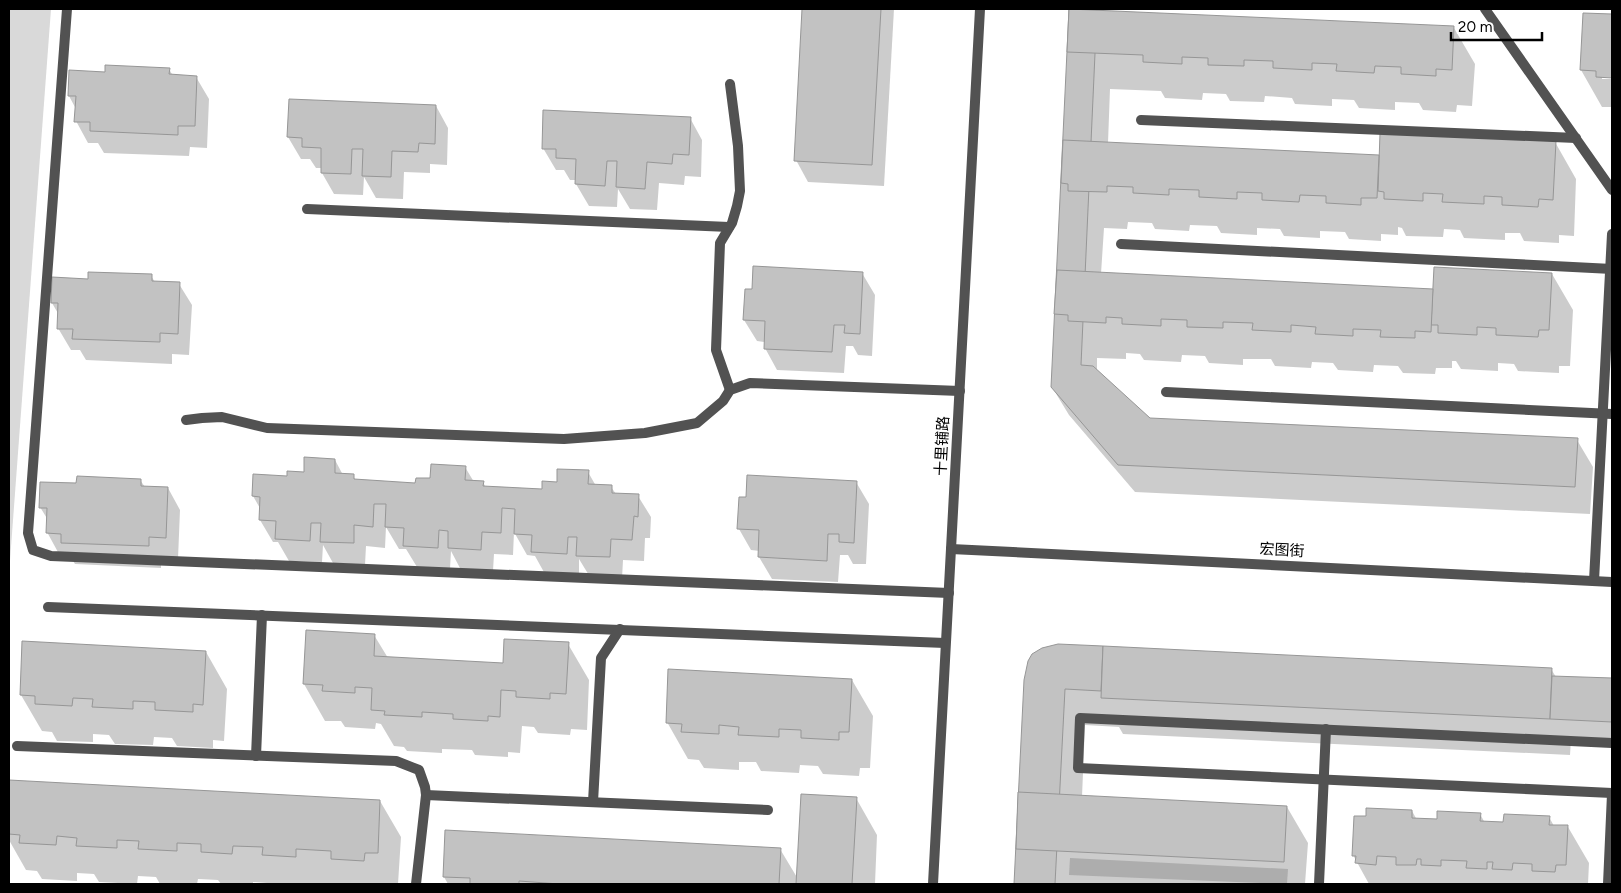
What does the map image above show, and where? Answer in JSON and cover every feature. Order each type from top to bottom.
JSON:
[{"type":"street","points":[[67,9],[28,533],[33,550],[51,556],[949,593]]},
{"type":"street","name":"十里铺路","points":[[933,884],[980,9]]},
{"type":"street","points":[[1485,9],[1612,190]]},
{"type":"street","points":[[730,84],[738,146],[740,191],[738,206],[720,243],[716,350],[730,390]]},
{"type":"street","points":[[1141,120],[1576,138]]},
{"type":"street","points":[[307,209],[729,227]]},
{"type":"street","points":[[1594,581],[1608,414],[1612,234]]},
{"type":"street","points":[[1121,244],[1611,269]]},
{"type":"street","points":[[186,420],[222,417],[267,428],[564,439],[645,433],[697,423],[723,401],[730,390],[750,383],[960,391]]},
{"type":"street","points":[[1166,392],[1608,414]]},
{"type":"street","name":"宏图街","points":[[951,549],[1612,582]]},
{"type":"street","points":[[48,606],[946,643]]},
{"type":"street","points":[[256,756],[262,615]]},
{"type":"street","points":[[594,802],[602,658],[620,629]]},
{"type":"street","points":[[1608,884],[1612,794],[1078,768],[1078,760],[1080,718],[1612,743]]},
{"type":"street","points":[[1318,884],[1326,729]]},
{"type":"street","points":[[17,746],[396,761],[419,770],[425,787],[426,795],[416,884]]},
{"type":"street","points":[[426,795],[768,810]]},
{"type":"shaded area","points":[[9,9],[51,9],[9,574]]},
{"type":"shaded area","points":[[1070,858],[1288,869],[1287,884],[1069,875]]},
{"type":"building","points":[[802,9],[881,9],[872,165],[794,161]]},
{"type":"building","points":[[1069,9],[1097,9],[1081,365],[1093,366],[1150,418],[1578,438],[1575,487],[1118,465],[1051,387]]},
{"type":"building","points":[[1069,9],[1454,26],[1452,70],[1436,69],[1436,76],[1401,74],[1401,67],[1375,66],[1374,73],[1336,71],[1337,64],[1312,63],[1312,70],[1273,68],[1273,61],[1244,60],[1244,66],[1208,65],[1208,58],[1182,57],[1182,64],[1143,62],[1143,55],[1067,52]]},
{"type":"building","points":[[1583,13],[1612,14],[1612,78],[1596,77],[1596,71],[1580,70]]},
{"type":"building","points":[[105,65],[170,68],[169,74],[197,76],[195,126],[178,126],[178,135],[90,131],[90,122],[74,122],[76,96],[68,96],[69,70],[105,72]]},
{"type":"building","points":[[289,99],[436,105],[435,144],[419,143],[418,152],[392,151],[391,177],[362,176],[363,149],[352,149],[351,174],[321,173],[321,148],[302,147],[302,138],[287,137]]},
{"type":"building","points":[[543,110],[691,117],[689,155],[673,154],[672,164],[647,162],[645,189],[616,187],[617,161],[607,161],[605,186],[575,184],[576,159],[556,158],[556,149],[542,149]]},
{"type":"building","points":[[1380,133],[1556,141],[1553,200],[1539,199],[1538,207],[1502,205],[1502,197],[1484,196],[1484,204],[1442,202],[1443,194],[1423,193],[1423,201],[1384,199],[1384,192],[1378,191]]},
{"type":"building","points":[[1063,140],[1379,155],[1377,198],[1361,198],[1361,205],[1326,203],[1326,196],[1300,195],[1299,202],[1262,200],[1262,193],[1237,192],[1237,199],[1199,197],[1199,190],[1169,189],[1169,195],[1133,193],[1133,187],[1107,186],[1107,192],[1068,191],[1068,184],[1061,183]]},
{"type":"building","points":[[753,266],[863,272],[860,334],[844,333],[845,325],[834,325],[832,352],[764,349],[765,321],[743,320],[745,289],[752,289]]},
{"type":"building","points":[[1434,267],[1552,273],[1549,330],[1539,330],[1538,337],[1496,335],[1496,328],[1477,327],[1477,335],[1438,333],[1438,325],[1431,325]]},
{"type":"building","points":[[1057,270],[1433,289],[1431,332],[1415,331],[1415,338],[1380,337],[1381,330],[1353,329],[1353,336],[1315,334],[1316,327],[1291,325],[1291,332],[1252,330],[1253,323],[1223,322],[1223,328],[1187,327],[1187,320],[1161,319],[1161,326],[1122,324],[1122,318],[1106,317],[1106,323],[1068,321],[1068,315],[1054,314]]},
{"type":"building","points":[[88,272],[152,274],[152,281],[180,282],[178,334],[160,333],[160,342],[72,339],[73,329],[57,329],[58,303],[51,303],[52,277],[88,279]]},
{"type":"building","points":[[304,457],[335,459],[335,473],[354,474],[354,479],[415,483],[416,478],[430,478],[431,464],[466,466],[465,480],[484,481],[483,486],[542,489],[542,481],[557,482],[557,469],[589,470],[588,484],[612,485],[612,493],[639,494],[638,517],[634,516],[632,540],[611,539],[610,557],[576,556],[577,537],[568,537],[567,554],[531,552],[532,535],[514,534],[515,509],[502,508],[501,533],[482,532],[481,550],[448,548],[448,531],[439,530],[438,548],[403,546],[404,528],[385,527],[386,504],[374,504],[373,527],[354,525],[354,543],[320,542],[321,523],[311,523],[310,541],[275,539],[276,521],[259,520],[260,497],[252,496],[253,474],[287,476],[287,471],[304,472]]},
{"type":"building","points":[[747,475],[857,481],[854,543],[839,542],[839,534],[828,534],[827,561],[758,557],[759,530],[737,529],[739,497],[746,497]]},
{"type":"building","points":[[77,476],[141,479],[141,486],[168,487],[166,538],[149,537],[149,546],[61,543],[61,534],[46,533],[47,508],[39,508],[40,482],[76,483]]},
{"type":"building","points":[[306,630],[375,634],[374,656],[503,663],[504,639],[569,642],[566,694],[550,693],[550,699],[516,697],[516,691],[501,690],[500,717],[488,716],[488,721],[453,719],[453,714],[422,712],[422,717],[384,715],[385,711],[371,710],[372,688],[355,687],[355,693],[322,691],[323,685],[303,684]]},
{"type":"building","points":[[22,641],[206,651],[203,705],[193,704],[193,712],[155,710],[155,702],[133,701],[133,709],[92,707],[93,699],[73,698],[72,706],[35,704],[35,696],[20,695]]},
{"type":"building","points":[[1058,644],[1103,646],[1101,691],[1065,689],[1055,884],[1014,884],[1024,680],[1028,661],[1032,654],[1042,648]]},
{"type":"building","points":[[1103,646],[1552,668],[1550,719],[1101,698]]},
{"type":"building","points":[[668,669],[852,679],[849,732],[839,732],[839,740],[801,738],[801,730],[779,729],[779,737],[738,735],[739,727],[719,725],[719,734],[681,732],[682,724],[666,723]]},
{"type":"building","points":[[1552,676],[1612,678],[1612,722],[1550,719]]},
{"type":"building","points":[[9,780],[380,800],[378,853],[365,853],[364,861],[331,859],[331,851],[296,849],[296,857],[262,855],[263,847],[233,846],[232,854],[201,852],[201,844],[177,843],[177,851],[138,849],[139,841],[117,840],[117,848],[76,846],[77,838],[57,836],[56,845],[19,843],[20,835],[9,834]]},
{"type":"building","points":[[1018,792],[1287,806],[1284,862],[1016,849]]},
{"type":"building","points":[[801,794],[857,797],[852,884],[796,884]]},
{"type":"building","points":[[1366,808],[1412,810],[1412,818],[1437,819],[1437,811],[1481,813],[1480,821],[1503,822],[1504,814],[1550,816],[1549,825],[1568,825],[1566,865],[1556,865],[1555,872],[1532,871],[1532,864],[1513,863],[1512,870],[1492,869],[1493,862],[1487,862],[1487,869],[1466,868],[1467,861],[1441,860],[1441,866],[1421,865],[1421,859],[1417,859],[1416,865],[1396,865],[1396,857],[1377,856],[1376,865],[1355,863],[1356,856],[1352,856],[1354,816],[1366,816]]},
{"type":"building","points":[[445,830],[781,848],[779,884],[559,884],[519,881],[519,884],[470,884],[470,878],[443,877]]}]
